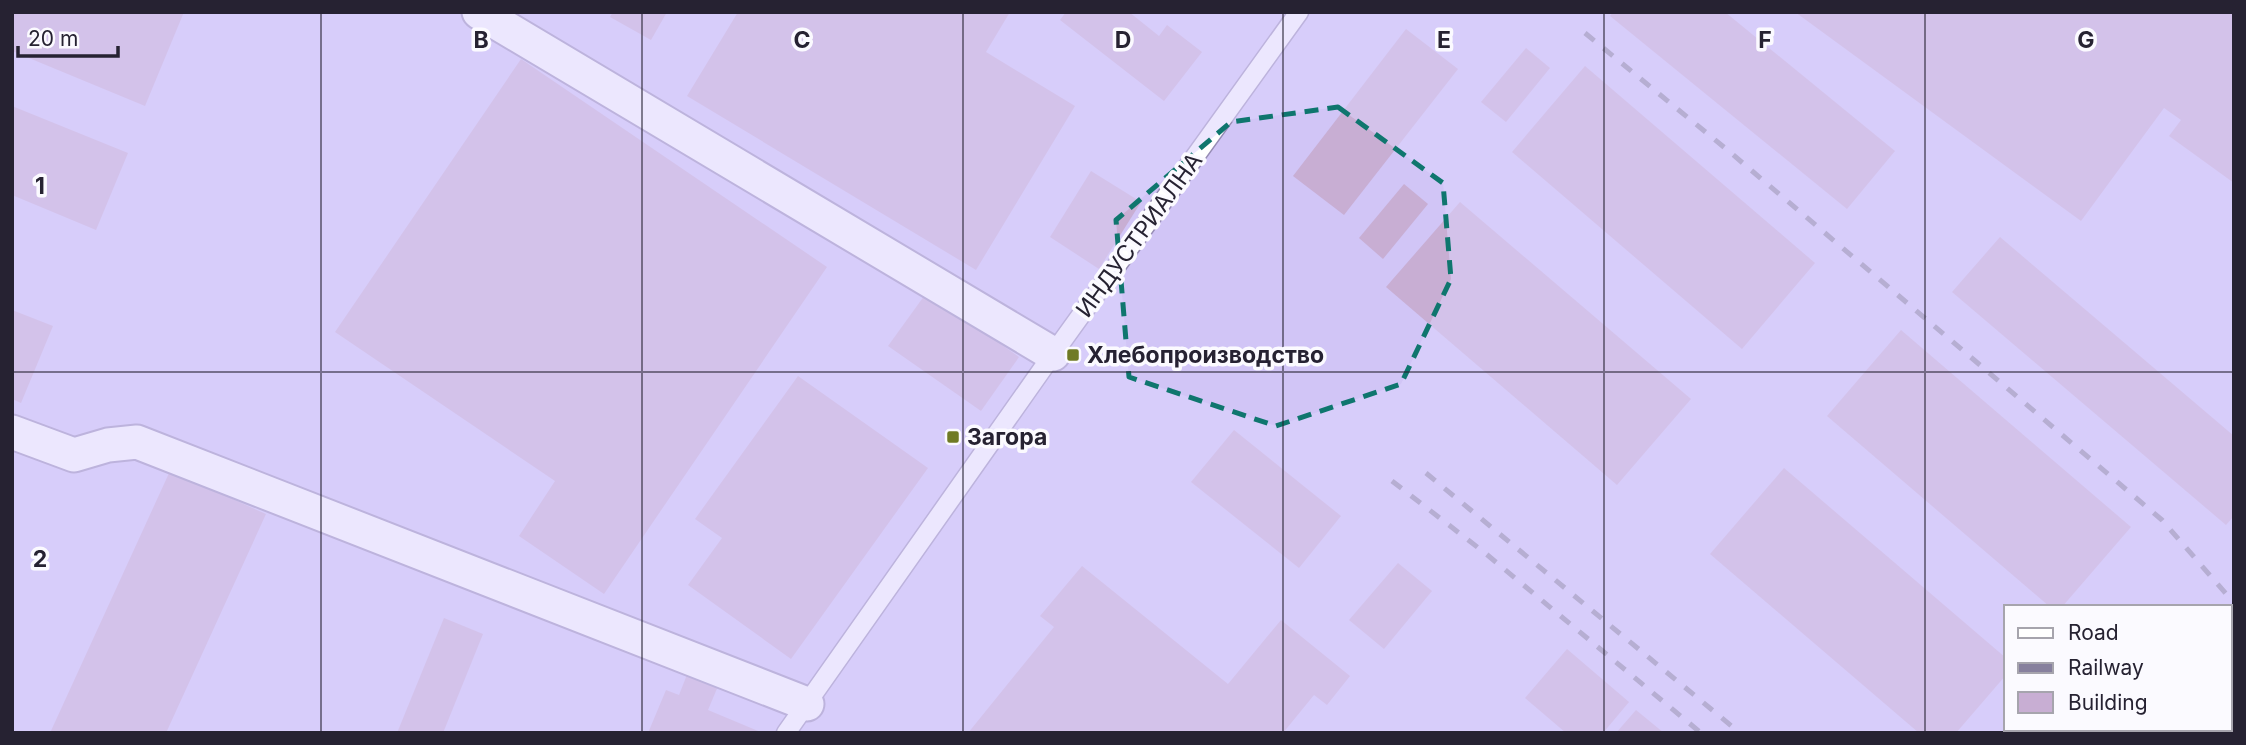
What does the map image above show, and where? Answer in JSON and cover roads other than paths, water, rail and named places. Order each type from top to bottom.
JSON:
[{"type":"street","points":[[479,12],[1053,354]]},
{"type":"street","points":[[12,432],[74,455],[137,442],[807,704]]},
{"type":"lane","name":"ИНДУСТРИАЛНА","points":[[786,733],[1053,354],[1299,12]]},
{"type":"railway","points":[[1585,33],[1731,153],[2162,520],[2234,603]]},
{"type":"railway","points":[[1426,473],[1740,733]]},
{"type":"railway","points":[[1392,481],[1485,553],[1701,733]]},
{"type":"place","name":"Хлебопроизводство","points":[[1073,355]]},
{"type":"place","name":"Загора","points":[[953,437]]}]
